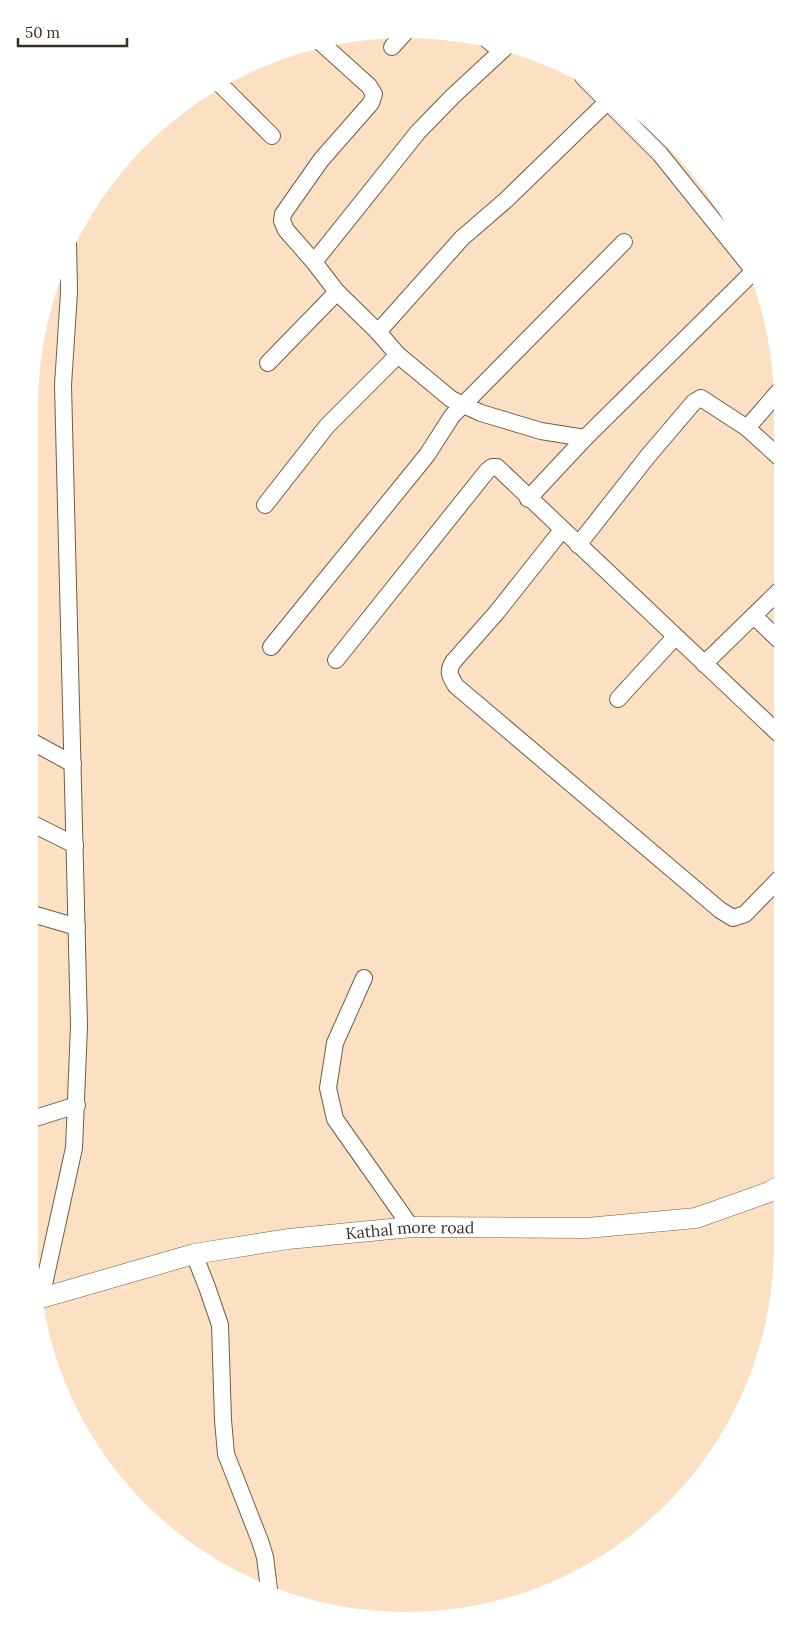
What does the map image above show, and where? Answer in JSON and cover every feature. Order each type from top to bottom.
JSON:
[{"type":"main road","name":"Kathal more road","points":[[42,1297],[194,1254],[288,1239],[411,1227],[587,1228],[696,1218],[774,1190]]},
{"type":"street","points":[[392,47],[400,38]]},
{"type":"street","points":[[326,47],[369,86],[374,94],[371,103],[322,160],[283,214],[282,221],[286,230],[337,292],[378,332],[398,355],[451,399],[481,413],[542,431],[585,438]]},
{"type":"street","points":[[314,262],[418,132],[453,96],[504,51]]},
{"type":"street","points":[[222,87],[272,136]]},
{"type":"street","points":[[600,94],[660,154],[740,252]]},
{"type":"street","points":[[378,332],[462,238],[506,200],[608,101]]},
{"type":"street","points":[[271,647],[427,455],[462,404],[624,242]]},
{"type":"street","points":[[41,1290],[74,1148],[80,1026],[62,385],[69,292],[68,260]]},
{"type":"street","points":[[528,498],[585,438],[750,275]]},
{"type":"street","points":[[268,363],[337,292]]},
{"type":"street","points":[[265,505],[327,426],[398,355]]},
{"type":"street","points":[[747,428],[774,397]]},
{"type":"street","points":[[578,545],[648,456],[694,402],[701,398],[747,428],[774,453]]},
{"type":"street","points":[[336,660],[487,471],[492,467],[496,467],[774,729]]},
{"type":"street","points":[[562,530],[497,612],[453,662],[449,675],[456,686],[720,910],[733,918],[745,914],[774,884]]},
{"type":"street","points":[[704,664],[774,596]]},
{"type":"street","points":[[754,616],[774,635]]},
{"type":"street","points":[[618,699],[675,637]]},
{"type":"street","points":[[38,745],[72,764]]},
{"type":"street","points":[[38,826],[75,844]]},
{"type":"street","points":[[38,915],[77,927]]},
{"type":"street","points":[[364,978],[335,1043],[328,1088],[335,1119],[411,1227]]},
{"type":"street","points":[[38,1117],[76,1105]]},
{"type":"street","points":[[194,1254],[220,1325],[226,1454],[265,1557],[268,1584]]}]
